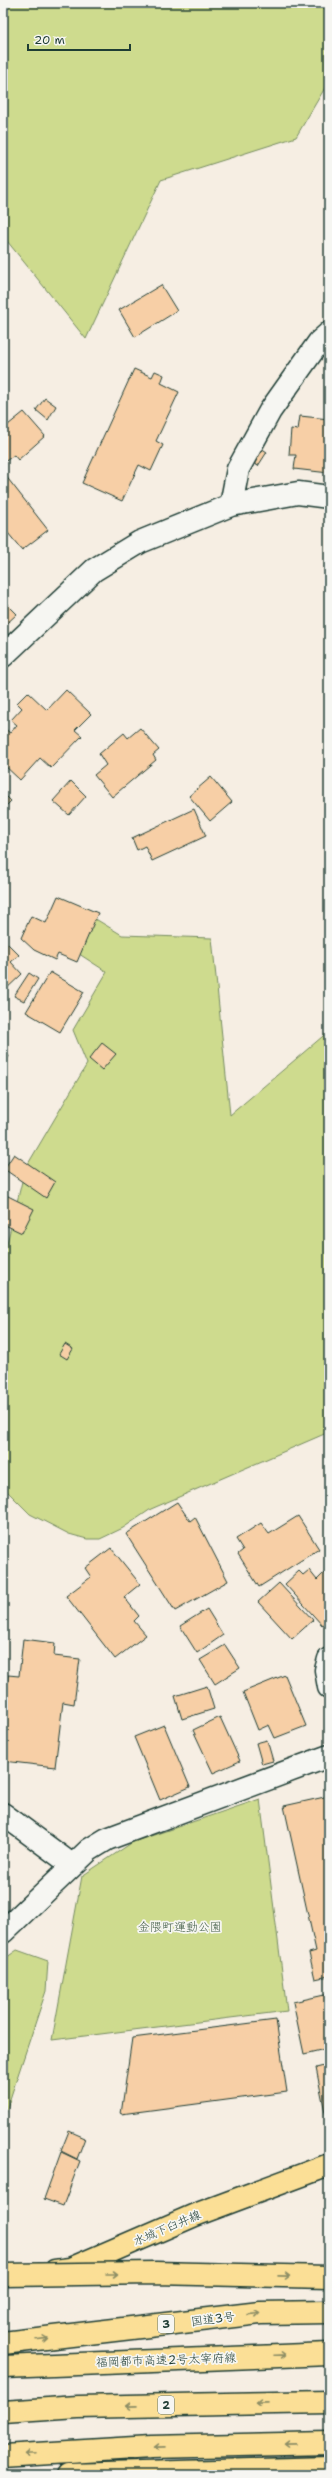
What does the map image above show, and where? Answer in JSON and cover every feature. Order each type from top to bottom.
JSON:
[{"type":"main road","name":"水城下臼井線","points":[[3,2280],[70,2269],[202,2213],[329,2165]]},
{"type":"main road","points":[[3,2275],[156,2273],[329,2277]]},
{"type":"main road","name":"国道3号","points":[[3,2343],[260,2313],[329,2312]]},
{"type":"main road","name":"福岡都市高速2号太宰府線","points":[[3,2367],[329,2354]]},
{"type":"main road","name":"2","points":[[3,2412],[78,2407],[329,2402]]},
{"type":"main road","points":[[3,2456],[151,2448],[329,2443]]},
{"type":"main road","points":[[68,2475],[329,2468]]},
{"type":"street","points":[[231,505],[238,469],[270,411],[319,342],[329,332]]},
{"type":"street","points":[[3,656],[94,570],[140,542],[231,505],[298,493],[329,497]]},
{"type":"street","points":[[329,1660],[326,1670],[329,1687]]},
{"type":"street","points":[[3,1932],[88,1850],[107,1839],[329,1756]]},
{"type":"street","points":[[3,1814],[72,1865]]},
{"type":"green space","points":[[3,3],[329,3],[329,81],[296,137],[161,180],[86,339],[3,236]]},
{"type":"green space","points":[[84,912],[122,935],[212,938],[230,1115],[329,1031],[329,1432],[151,1509],[123,1528],[100,1539],[87,1539],[69,1534],[30,1514],[3,1487],[3,1260],[25,1169],[87,1064],[73,1030],[107,972],[45,932]]},
{"type":"green space","name":"金隈町運動公園","points":[[260,1799],[287,2011],[52,2040],[82,1876],[133,1842]]},
{"type":"green space","points":[[17,1950],[48,1961],[46,1991],[3,2120],[3,1960]]},
{"type":"building","points":[[161,285],[177,311],[135,337],[119,310]]},
{"type":"building","points":[[134,369],[152,377],[155,371],[164,375],[161,383],[179,392],[156,441],[163,445],[151,471],[139,465],[122,501],[82,483]]},
{"type":"building","points":[[45,398],[56,406],[48,420],[36,410]]},
{"type":"building","points":[[24,412],[45,436],[18,460],[14,455],[3,463],[3,429]]},
{"type":"building","points":[[300,416],[329,419],[329,473],[294,469],[296,455],[289,455],[291,429],[298,430]]},
{"type":"building","points":[[261,448],[267,452],[258,466],[252,462]]},
{"type":"building","points":[[5,475],[48,530],[22,550],[3,527]]},
{"type":"building","points":[[7,604],[17,614],[3,627],[3,608]]},
{"type":"building","points":[[66,690],[91,714],[75,730],[82,736],[51,768],[40,758],[20,780],[3,764],[3,727],[10,733],[17,725],[11,720],[22,708],[17,703],[28,692],[47,710]]},
{"type":"building","points":[[140,728],[159,750],[153,755],[156,760],[112,797],[94,775],[106,765],[99,754],[124,733],[128,738]]},
{"type":"building","points":[[211,777],[232,802],[210,821],[189,796]]},
{"type":"building","points":[[71,781],[86,796],[69,815],[53,801]]},
{"type":"building","points":[[3,793],[11,801],[3,809]]},
{"type":"building","points":[[194,809],[206,836],[152,861],[145,846],[137,850],[132,838]]},
{"type":"building","points":[[58,896],[98,913],[77,962],[58,954],[55,960],[34,950],[21,938],[31,916],[46,923]]},
{"type":"building","points":[[3,939],[19,955],[11,962],[22,974],[3,992]]},
{"type":"building","points":[[50,972],[84,992],[60,1032],[26,1012]]},
{"type":"building","points":[[29,973],[38,979],[24,1001],[14,996]]},
{"type":"building","points":[[102,1043],[116,1054],[102,1070],[89,1059]]},
{"type":"building","points":[[3,1053],[9,1056],[4,1065],[3,1064]]},
{"type":"building","points":[[14,1154],[55,1182],[46,1198],[4,1169]]},
{"type":"building","points":[[6,1195],[34,1209],[22,1233],[3,1224],[3,1201]]},
{"type":"building","points":[[65,1344],[73,1349],[67,1359],[59,1354]]},
{"type":"building","points":[[177,1502],[190,1521],[195,1517],[228,1581],[175,1611],[126,1534]]},
{"type":"building","points":[[298,1516],[319,1549],[259,1587],[238,1554],[243,1550],[236,1539],[261,1523],[269,1534]]},
{"type":"building","points":[[111,1548],[140,1584],[124,1597],[139,1616],[134,1621],[146,1635],[115,1659],[66,1596],[91,1577],[85,1568]]},
{"type":"building","points":[[309,1570],[317,1580],[324,1573],[329,1578],[329,1619],[322,1625],[285,1584],[299,1571],[303,1575]]},
{"type":"building","points":[[279,1583],[313,1620],[292,1639],[258,1602]]},
{"type":"building","points":[[207,1609],[223,1635],[197,1653],[180,1626]]},
{"type":"building","points":[[23,1639],[55,1643],[54,1656],[80,1659],[74,1704],[63,1702],[55,1767],[3,1761],[3,1717],[8,1675],[19,1676]]},
{"type":"building","points":[[225,1645],[240,1668],[215,1684],[200,1660]]},
{"type":"building","points":[[285,1675],[306,1726],[275,1738],[269,1725],[258,1730],[243,1692]]},
{"type":"building","points":[[207,1686],[214,1709],[182,1719],[175,1696]]},
{"type":"building","points":[[220,1717],[240,1761],[213,1773],[193,1730]]},
{"type":"building","points":[[164,1725],[190,1787],[160,1800],[134,1737]]},
{"type":"building","points":[[267,1740],[273,1761],[262,1764],[256,1743]]},
{"type":"building","points":[[329,1796],[329,1976],[315,1979],[309,1953],[316,1951],[284,1806]]},
{"type":"building","points":[[329,1994],[329,2048],[304,2054],[293,2002]]},
{"type":"building","points":[[276,2020],[287,2092],[121,2114],[132,2038]]},
{"type":"building","points":[[328,2065],[329,2127],[316,2068]]},
{"type":"building","points":[[69,2131],[85,2138],[77,2159],[61,2151]]},
{"type":"building","points":[[61,2152],[80,2161],[63,2206],[44,2199]]}]
